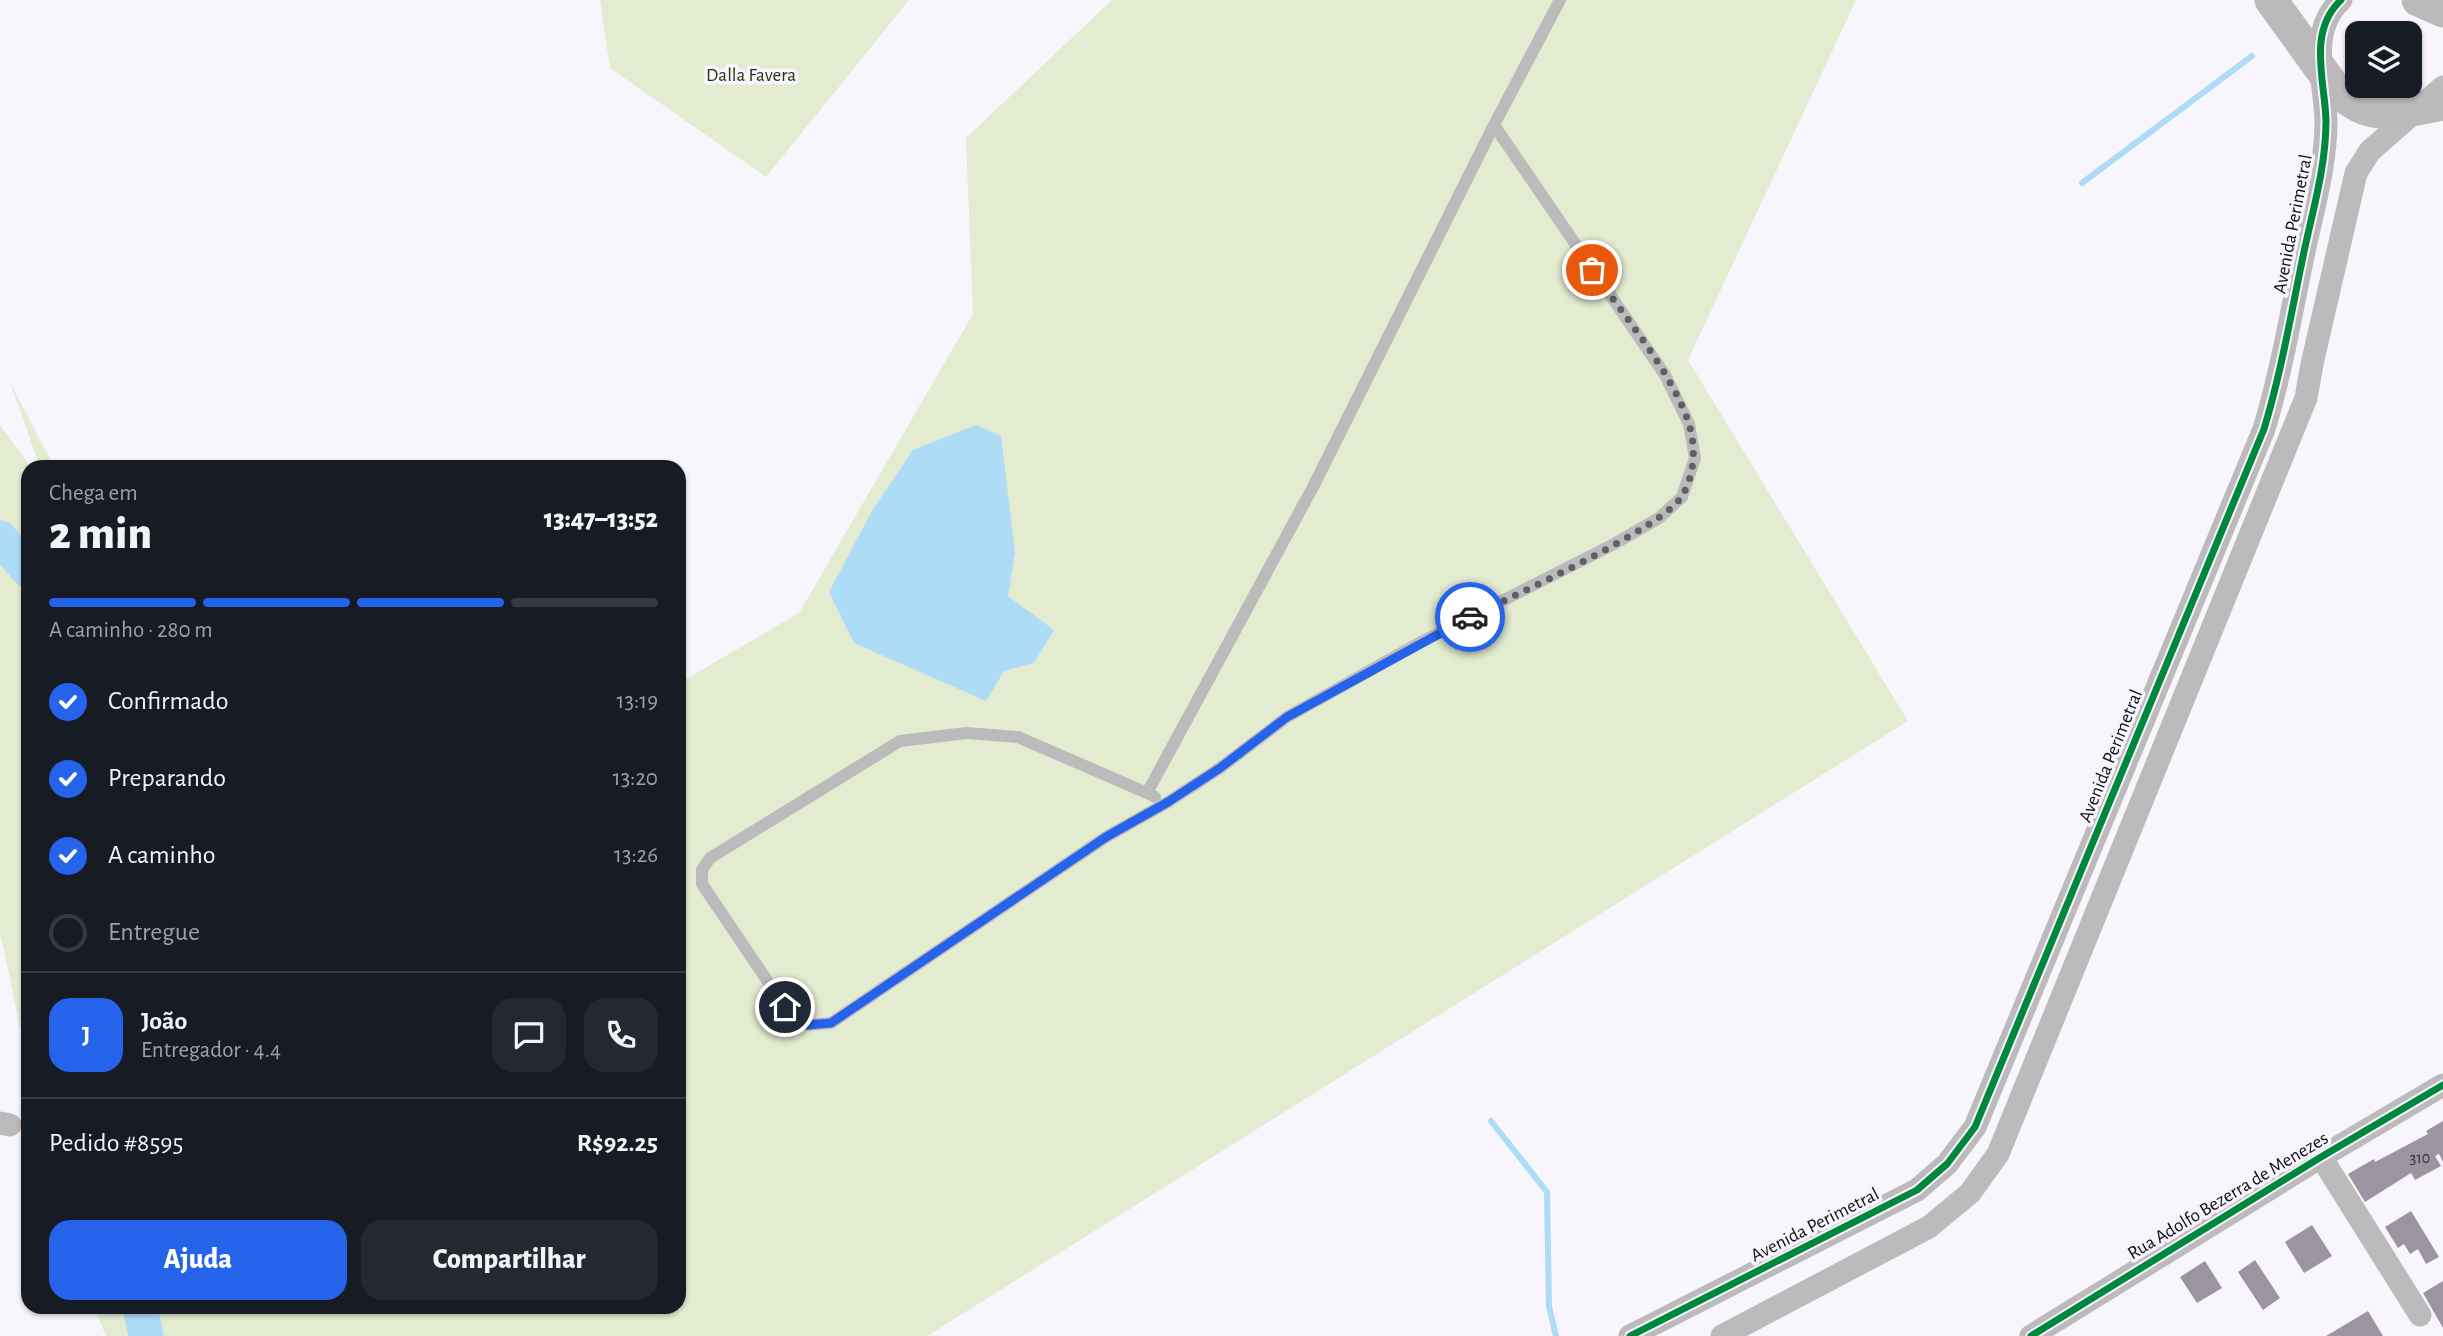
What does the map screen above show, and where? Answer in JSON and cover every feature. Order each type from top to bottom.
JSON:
[{"type":"street","points":[[2271,0],[2341,96],[2362,108],[2386,114],[2430,106]]},
{"type":"street","name":"Avenida Perimetral","points":[[1630,1336],[1917,1190],[1947,1164],[1975,1127],[2264,429],[2277,387],[2323,162],[2326,123],[2320,58],[2321,35],[2329,13],[2341,0]]},
{"type":"street","points":[[2418,0],[2443,11]]},
{"type":"street","points":[[2430,106],[2430,100],[2443,87]]},
{"type":"street","points":[[1722,1336],[1929,1227],[1970,1193],[1998,1154],[2306,398],[2356,173],[2370,151],[2430,106]]},
{"type":"street","name":"Rua Adolfo Bezerra de Menezes","points":[[2031,1336],[2443,1085]]},
{"type":"street","points":[[2321,1157],[2420,1315]]},
{"type":"lane","points":[[1147,793],[1313,487],[1494,125],[1560,0]]},
{"type":"lane","points":[[1168,802],[1018,737],[966,733],[900,741],[710,858],[702,870],[702,884],[785,1007],[808,1025],[831,1023],[1106,837],[1168,802],[1220,768],[1287,717],[1421,642],[1614,544],[1659,518],[1682,497],[1695,458],[1689,424],[1665,375],[1494,125]]},
{"type":"green space","name":"Dalla Favera","points":[[600,0],[909,0],[766,177],[610,68]]},
{"type":"green space","points":[[1112,0],[1856,0],[1688,360],[1908,721],[927,1336],[106,1336],[97,1314],[686,1314],[686,679],[799,613],[973,314],[966,138]]},
{"type":"green space","points":[[10,382],[50,460],[38,460]]},
{"type":"green space","points":[[0,425],[26,460],[21,460],[21,1030],[0,933]]},
{"type":"water","points":[[976,425],[1001,436],[1015,552],[1008,596],[1054,630],[1034,663],[1004,671],[986,701],[854,643],[829,592],[873,509],[913,450]]},
{"type":"building","points":[[2443,1121],[2443,1162],[2439,1154],[2435,1156],[2441,1166],[2415,1180],[2411,1173],[2365,1202],[2348,1174],[2428,1134],[2426,1131]]},
{"type":"building","points":[[2411,1211],[2439,1257],[2426,1264],[2418,1249],[2410,1254],[2404,1244],[2398,1248],[2385,1227]]},
{"type":"building","points":[[2312,1225],[2332,1256],[2304,1273],[2285,1242]]},
{"type":"building","points":[[2255,1260],[2280,1298],[2263,1310],[2238,1272]]},
{"type":"building","points":[[2205,1261],[2222,1288],[2197,1303],[2180,1277]]},
{"type":"building","points":[[2443,1281],[2443,1328],[2423,1293]]},
{"type":"building","points":[[2368,1311],[2383,1336],[2326,1336]]},
{"type":"waterway","points":[[2082,183],[2252,56]]},
{"type":"waterway","points":[[0,538],[21,562]]},
{"type":"waterway","points":[[1491,1121],[1547,1192],[1549,1306],[1556,1336]]},
{"type":"waterway","points":[[141,1314],[146,1336]]},
{"type":"cycle path","points":[[1630,1336],[1917,1190],[1947,1164],[1975,1127],[2264,429],[2322,169],[2326,121],[2321,42],[2324,27],[2341,0]]},
{"type":"cycle path","points":[[2031,1336],[2443,1085]]},
{"type":"way so far","points":[[1470,617],[1614,544],[1659,518],[1682,497],[1695,458],[1689,424],[1665,375],[1592,270]]},
{"type":"route","points":[[785,1007],[808,1025],[831,1023],[1106,837],[1168,802],[1220,768],[1287,717],[1470,617]]}]
